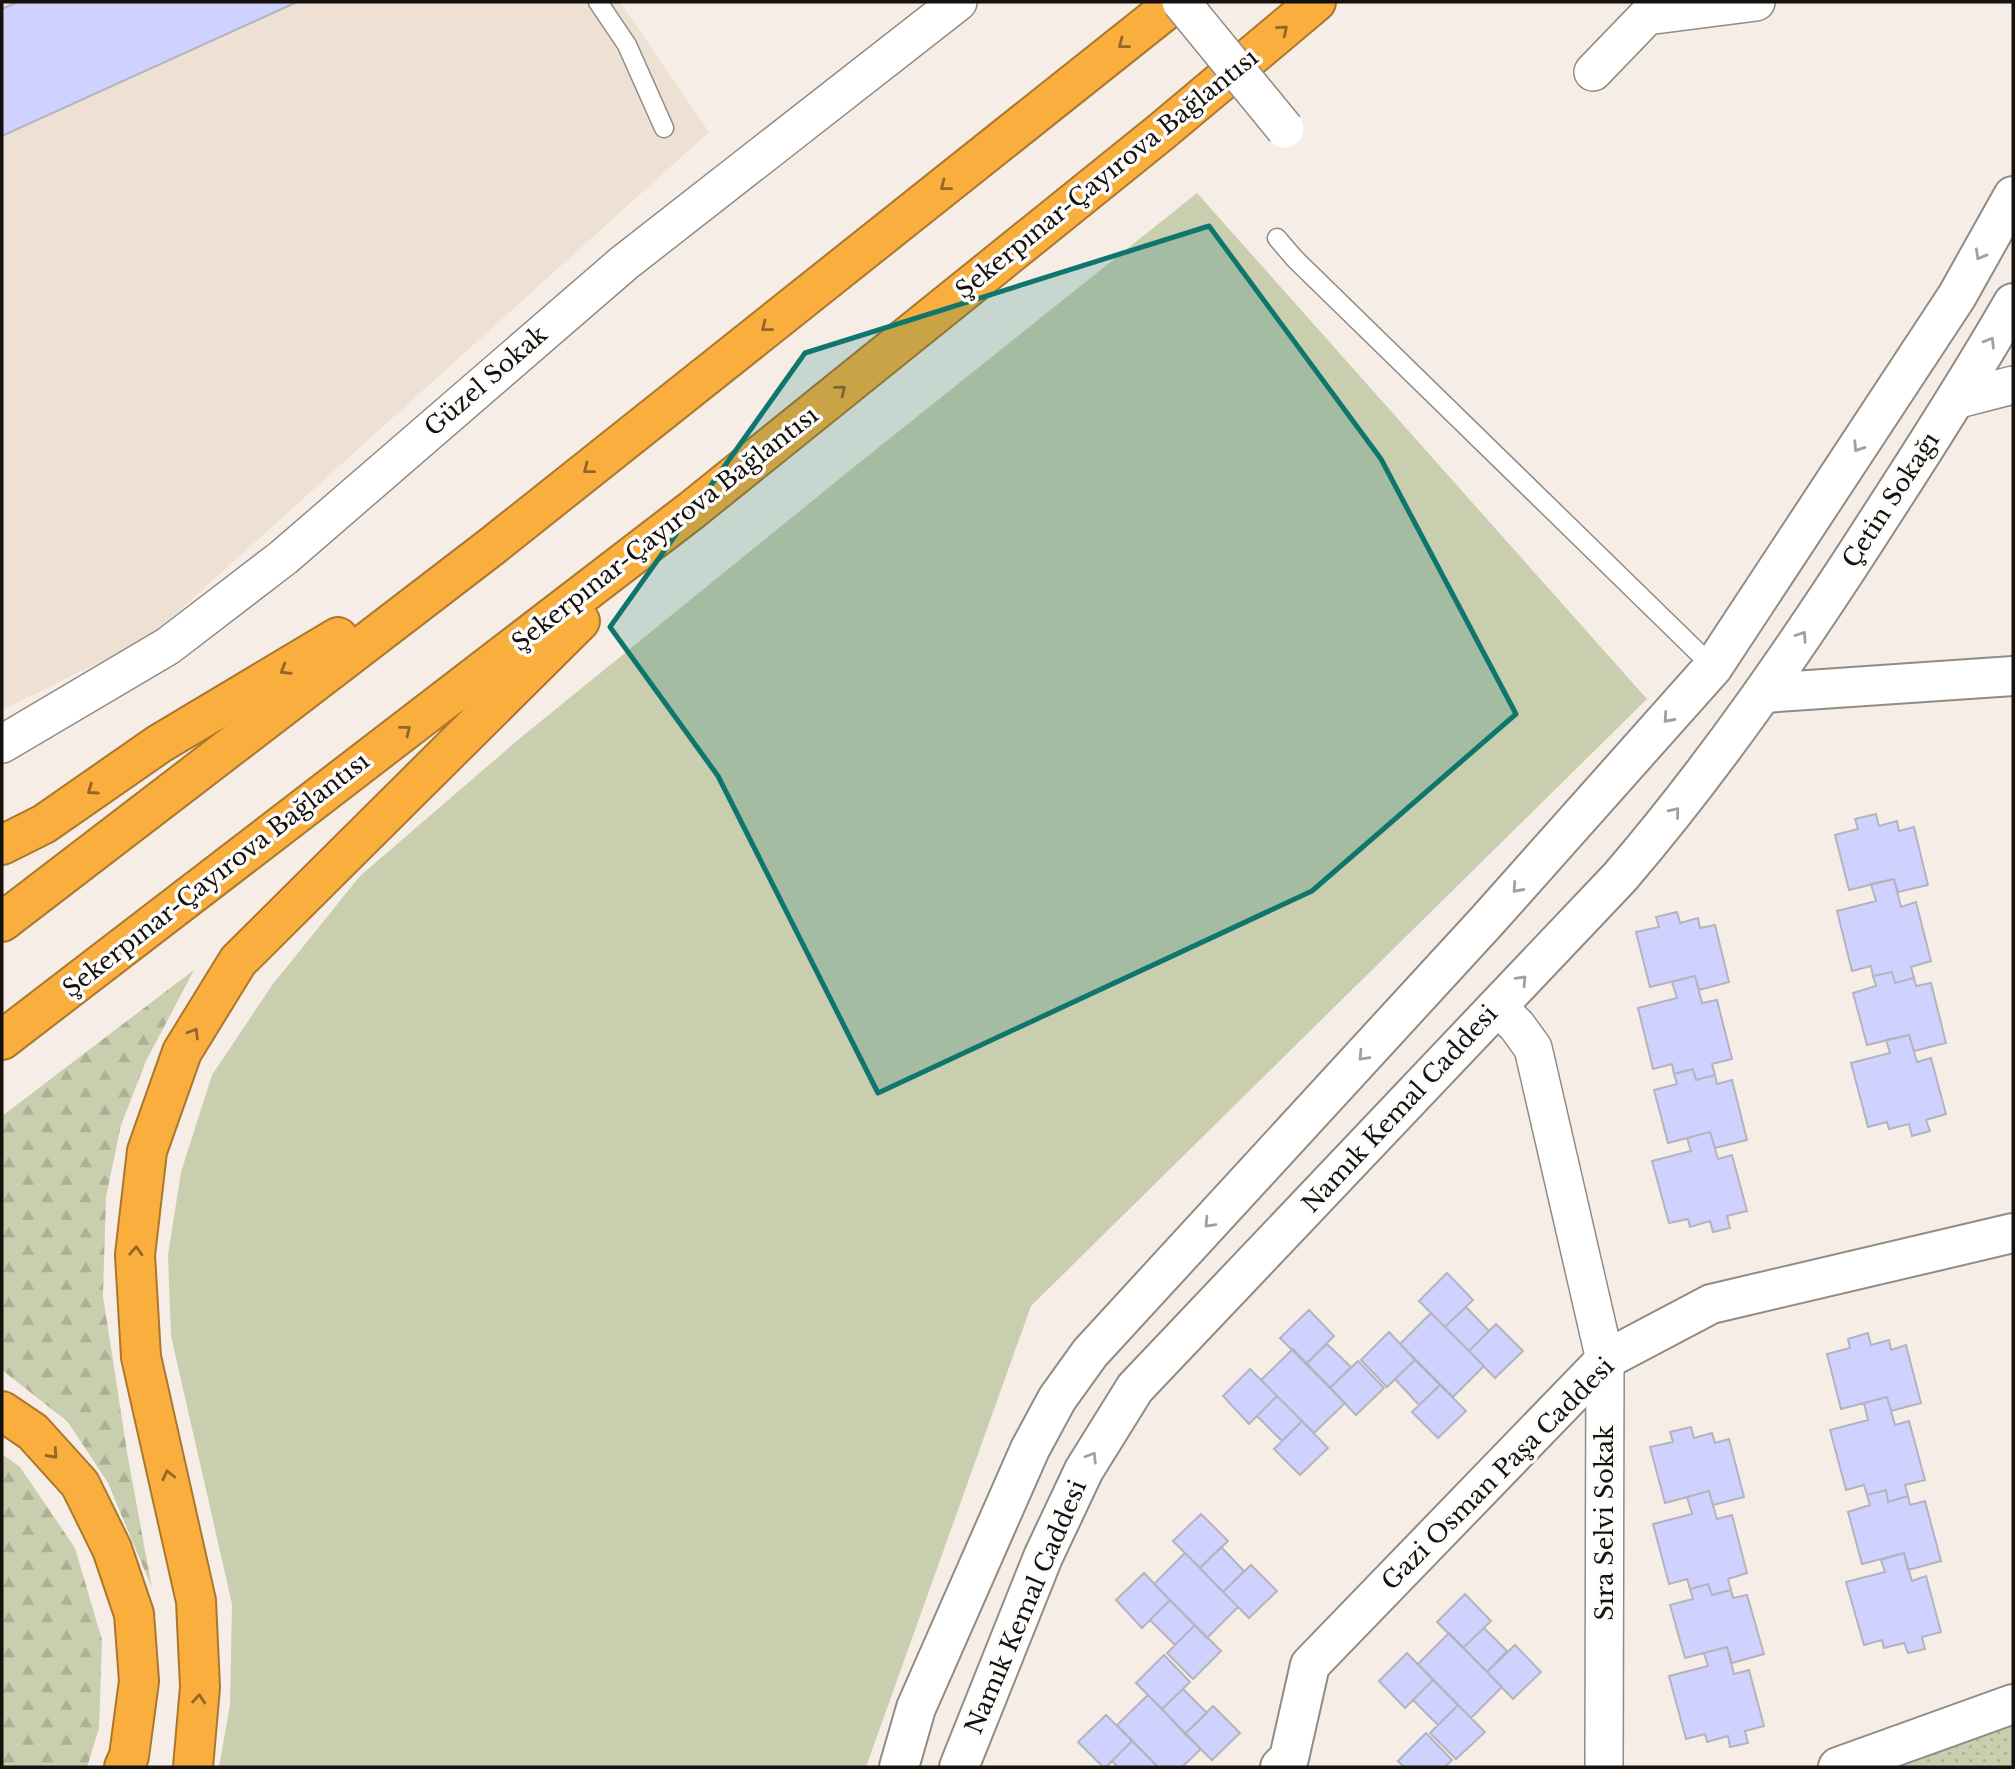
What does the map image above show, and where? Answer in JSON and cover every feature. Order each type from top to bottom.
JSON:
[{"type":"highway","points":[[2,922],[491,547],[1179,2]]},
{"type":"highway","name":"Şekerpınar-Çayırova Bağlantısı","points":[[2,1040],[692,510],[1150,141],[1316,2]]},
{"type":"highway","points":[[193,1767],[200,1687],[196,1601],[142,1357],[135,1255],[147,1151],[182,1052],[238,961],[692,510]]},
{"type":"highway","points":[[2,845],[44,824],[159,744],[491,547]]},
{"type":"highway","points":[[2,1410],[33,1432],[80,1484],[112,1549],[134,1614],[139,1681],[129,1756],[124,1767]]},
{"type":"street","name":"Güzel Sokak","points":[[2,744],[168,646],[284,557],[624,263],[958,2]]},
{"type":"street","points":[[1179,2],[1284,129]]},
{"type":"street","points":[[1593,72],[1647,16],[1756,2]]},
{"type":"street","points":[[899,1767],[916,1707],[1030,1449],[1057,1399],[1083,1362],[1486,922],[1713,667],[1957,296],[2013,196]]},
{"type":"street","name":"Çetin Sokağı","points":[[1764,693],[1955,400],[2013,303]]},
{"type":"street","points":[[1955,400],[2013,385]]},
{"type":"street","points":[[1764,693],[2013,676]]},
{"type":"street","name":"Namık Kemal Caddesi","points":[[959,1767],[1043,1557],[1084,1470],[1135,1388],[1620,877],[1675,813],[1764,693]]},
{"type":"street","name":"Sıra Selvi Sokak","points":[[1497,1006],[1517,1026],[1533,1048],[1605,1360],[1604,1767]]},
{"type":"street","name":"Gazi Osman Paşa Caddesi","points":[[1280,1767],[1289,1758],[1310,1665],[1605,1360],[1711,1304],[2013,1233]]},
{"type":"street","points":[[1838,1767],[2013,1703]]},
{"type":"lane","points":[[598,2],[627,45],[664,128]]},
{"type":"lane","points":[[1277,238],[1305,269],[1713,667]]},
{"type":"highlighted area","points":[[1209,226],[1381,459],[1516,714],[1312,891],[878,1093],[718,776],[610,627],[805,353]]},
{"type":"shaded area","points":[[2,2],[620,2],[709,132],[149,638],[2,710]]},
{"type":"green space","points":[[1197,193],[1647,699],[1031,1306],[866,1767],[219,1767],[230,1705],[232,1604],[171,1336],[168,1255],[181,1172],[212,1075],[273,984],[360,876],[519,739]]},
{"type":"green space","points":[[194,970],[146,1061],[121,1125],[106,1197],[103,1296],[128,1458],[152,1588],[108,1483],[68,1422],[2,1370],[2,1116]]},
{"type":"green space","points":[[2,1454],[20,1467],[75,1548],[102,1640],[99,1728],[87,1767],[2,1767]]},
{"type":"green space","points":[[2011,1723],[2013,1767],[1902,1767]]},
{"type":"building","points":[[17,2],[297,2],[2,136],[2,9]]},
{"type":"building","points":[[1876,814],[1879,826],[1897,821],[1899,831],[1914,827],[1928,885],[1898,892],[1894,879],[1849,890],[1835,835],[1858,829],[1855,819]]},
{"type":"building","points":[[1894,879],[1901,907],[1916,902],[1931,961],[1911,967],[1914,978],[1895,983],[1892,972],[1873,976],[1871,966],[1852,971],[1837,911],[1876,901],[1871,884]]},
{"type":"building","points":[[1677,912],[1680,923],[1698,918],[1700,928],[1715,925],[1729,982],[1699,990],[1695,976],[1650,987],[1636,932],[1659,927],[1656,917]]},
{"type":"building","points":[[1892,972],[1895,983],[1914,978],[1916,986],[1931,983],[1946,1043],[1914,1051],[1909,1035],[1867,1045],[1853,993],[1876,986],[1873,976]]},
{"type":"building","points":[[1695,976],[1702,1003],[1717,1000],[1732,1059],[1712,1064],[1715,1075],[1696,1080],[1693,1069],[1674,1074],[1672,1064],[1653,1069],[1638,1008],[1677,998],[1672,982]]},
{"type":"building","points":[[1909,1035],[1917,1062],[1931,1058],[1946,1114],[1926,1120],[1930,1131],[1912,1136],[1909,1124],[1889,1129],[1887,1122],[1868,1127],[1851,1063],[1890,1053],[1886,1040]]},
{"type":"building","points":[[1693,1069],[1696,1080],[1715,1075],[1717,1084],[1732,1080],[1747,1140],[1715,1148],[1710,1132],[1668,1143],[1654,1090],[1677,1084],[1674,1074]]},
{"type":"building","points":[[1710,1132],[1718,1159],[1732,1155],[1747,1211],[1727,1216],[1730,1228],[1713,1232],[1710,1221],[1690,1227],[1688,1219],[1669,1223],[1652,1161],[1691,1151],[1687,1138]]},
{"type":"building","points":[[1447,1273],[1473,1300],[1445,1327],[1419,1301]]},
{"type":"building","points":[[1466,1307],[1489,1331],[1469,1351],[1445,1327]]},
{"type":"building","points":[[1309,1310],[1334,1336],[1306,1364],[1280,1338]]},
{"type":"building","points":[[1431,1313],[1484,1366],[1453,1397],[1400,1344]]},
{"type":"building","points":[[1496,1324],[1523,1351],[1495,1378],[1469,1351]]},
{"type":"building","points":[[1389,1332],[1415,1360],[1387,1387],[1361,1360]]},
{"type":"building","points":[[1868,1333],[1871,1345],[1889,1340],[1891,1350],[1906,1345],[1921,1403],[1891,1411],[1887,1397],[1841,1409],[1827,1354],[1850,1348],[1848,1339]]},
{"type":"building","points":[[1327,1344],[1351,1367],[1330,1388],[1306,1364]]},
{"type":"building","points":[[1293,1349],[1345,1403],[1314,1433],[1261,1380]]},
{"type":"building","points":[[1415,1360],[1440,1385],[1419,1405],[1395,1379]]},
{"type":"building","points":[[1358,1361],[1384,1388],[1356,1415],[1330,1388]]},
{"type":"building","points":[[1250,1369],[1277,1396],[1249,1424],[1223,1396]]},
{"type":"building","points":[[1440,1385],[1466,1411],[1438,1438],[1412,1412]]},
{"type":"building","points":[[1277,1396],[1302,1421],[1282,1441],[1257,1416]]},
{"type":"building","points":[[1887,1397],[1895,1425],[1909,1421],[1925,1480],[1905,1485],[1908,1496],[1888,1502],[1886,1490],[1867,1495],[1864,1485],[1846,1490],[1830,1430],[1868,1420],[1864,1403]]},
{"type":"building","points":[[1302,1421],[1328,1448],[1300,1475],[1274,1449]]},
{"type":"building","points":[[1691,1427],[1694,1438],[1712,1433],[1715,1443],[1729,1439],[1744,1497],[1713,1505],[1709,1491],[1665,1503],[1650,1447],[1673,1442],[1670,1432]]},
{"type":"building","points":[[1886,1490],[1888,1502],[1908,1496],[1910,1505],[1925,1501],[1941,1561],[1908,1570],[1904,1553],[1862,1564],[1848,1512],[1870,1505],[1867,1495]]},
{"type":"building","points":[[1709,1491],[1717,1519],[1732,1515],[1747,1573],[1728,1579],[1731,1590],[1712,1595],[1708,1584],[1690,1589],[1687,1579],[1669,1584],[1653,1524],[1692,1514],[1687,1497]]},
{"type":"building","points":[[1201,1514],[1228,1541],[1200,1568],[1173,1541]]},
{"type":"building","points":[[1221,1547],[1244,1571],[1223,1592],[1200,1568]]},
{"type":"building","points":[[1185,1553],[1238,1607],[1207,1638],[1154,1584]]},
{"type":"building","points":[[1904,1553],[1912,1581],[1926,1576],[1941,1632],[1922,1637],[1925,1649],[1908,1653],[1904,1643],[1884,1648],[1882,1640],[1864,1645],[1846,1582],[1885,1572],[1881,1560]]},
{"type":"building","points":[[1251,1565],[1277,1591],[1249,1618],[1223,1592]]},
{"type":"building","points":[[1144,1573],[1170,1600],[1142,1628],[1116,1600]]},
{"type":"building","points":[[1708,1584],[1712,1595],[1731,1590],[1733,1598],[1747,1595],[1764,1654],[1732,1663],[1727,1647],[1685,1658],[1670,1605],[1693,1599],[1690,1589]]},
{"type":"building","points":[[1465,1594],[1491,1621],[1463,1648],[1437,1622]]},
{"type":"building","points":[[1170,1600],[1195,1625],[1175,1645],[1150,1620]]},
{"type":"building","points":[[1195,1625],[1221,1651],[1193,1679],[1167,1653]]},
{"type":"building","points":[[1484,1628],[1507,1651],[1487,1672],[1463,1648]]},
{"type":"building","points":[[1449,1633],[1502,1687],[1471,1718],[1418,1664]]},
{"type":"building","points":[[1515,1645],[1541,1672],[1513,1699],[1487,1672]]},
{"type":"building","points":[[1727,1647],[1734,1674],[1749,1670],[1764,1726],[1745,1731],[1748,1743],[1730,1747],[1728,1736],[1707,1742],[1705,1734],[1686,1739],[1669,1676],[1708,1666],[1704,1653]]},
{"type":"building","points":[[1407,1653],[1433,1680],[1405,1708],[1379,1681]]},
{"type":"building","points":[[1164,1655],[1190,1682],[1162,1709],[1136,1683]]},
{"type":"building","points":[[1433,1680],[1458,1705],[1438,1725],[1413,1700]]},
{"type":"building","points":[[1183,1689],[1207,1713],[1185,1734],[1162,1709]]},
{"type":"building","points":[[1148,1695],[1201,1749],[1182,1767],[1158,1767],[1117,1725]]},
{"type":"building","points":[[1458,1705],[1485,1732],[1456,1759],[1430,1733]]},
{"type":"building","points":[[1213,1706],[1240,1733],[1212,1760],[1185,1734]]},
{"type":"building","points":[[1106,1715],[1132,1741],[1103,1767],[1078,1742]]},
{"type":"building","points":[[1426,1733],[1452,1760],[1445,1767],[1404,1767],[1398,1761]]},
{"type":"building","points":[[1132,1741],[1156,1767],[1118,1767],[1112,1761]]}]
